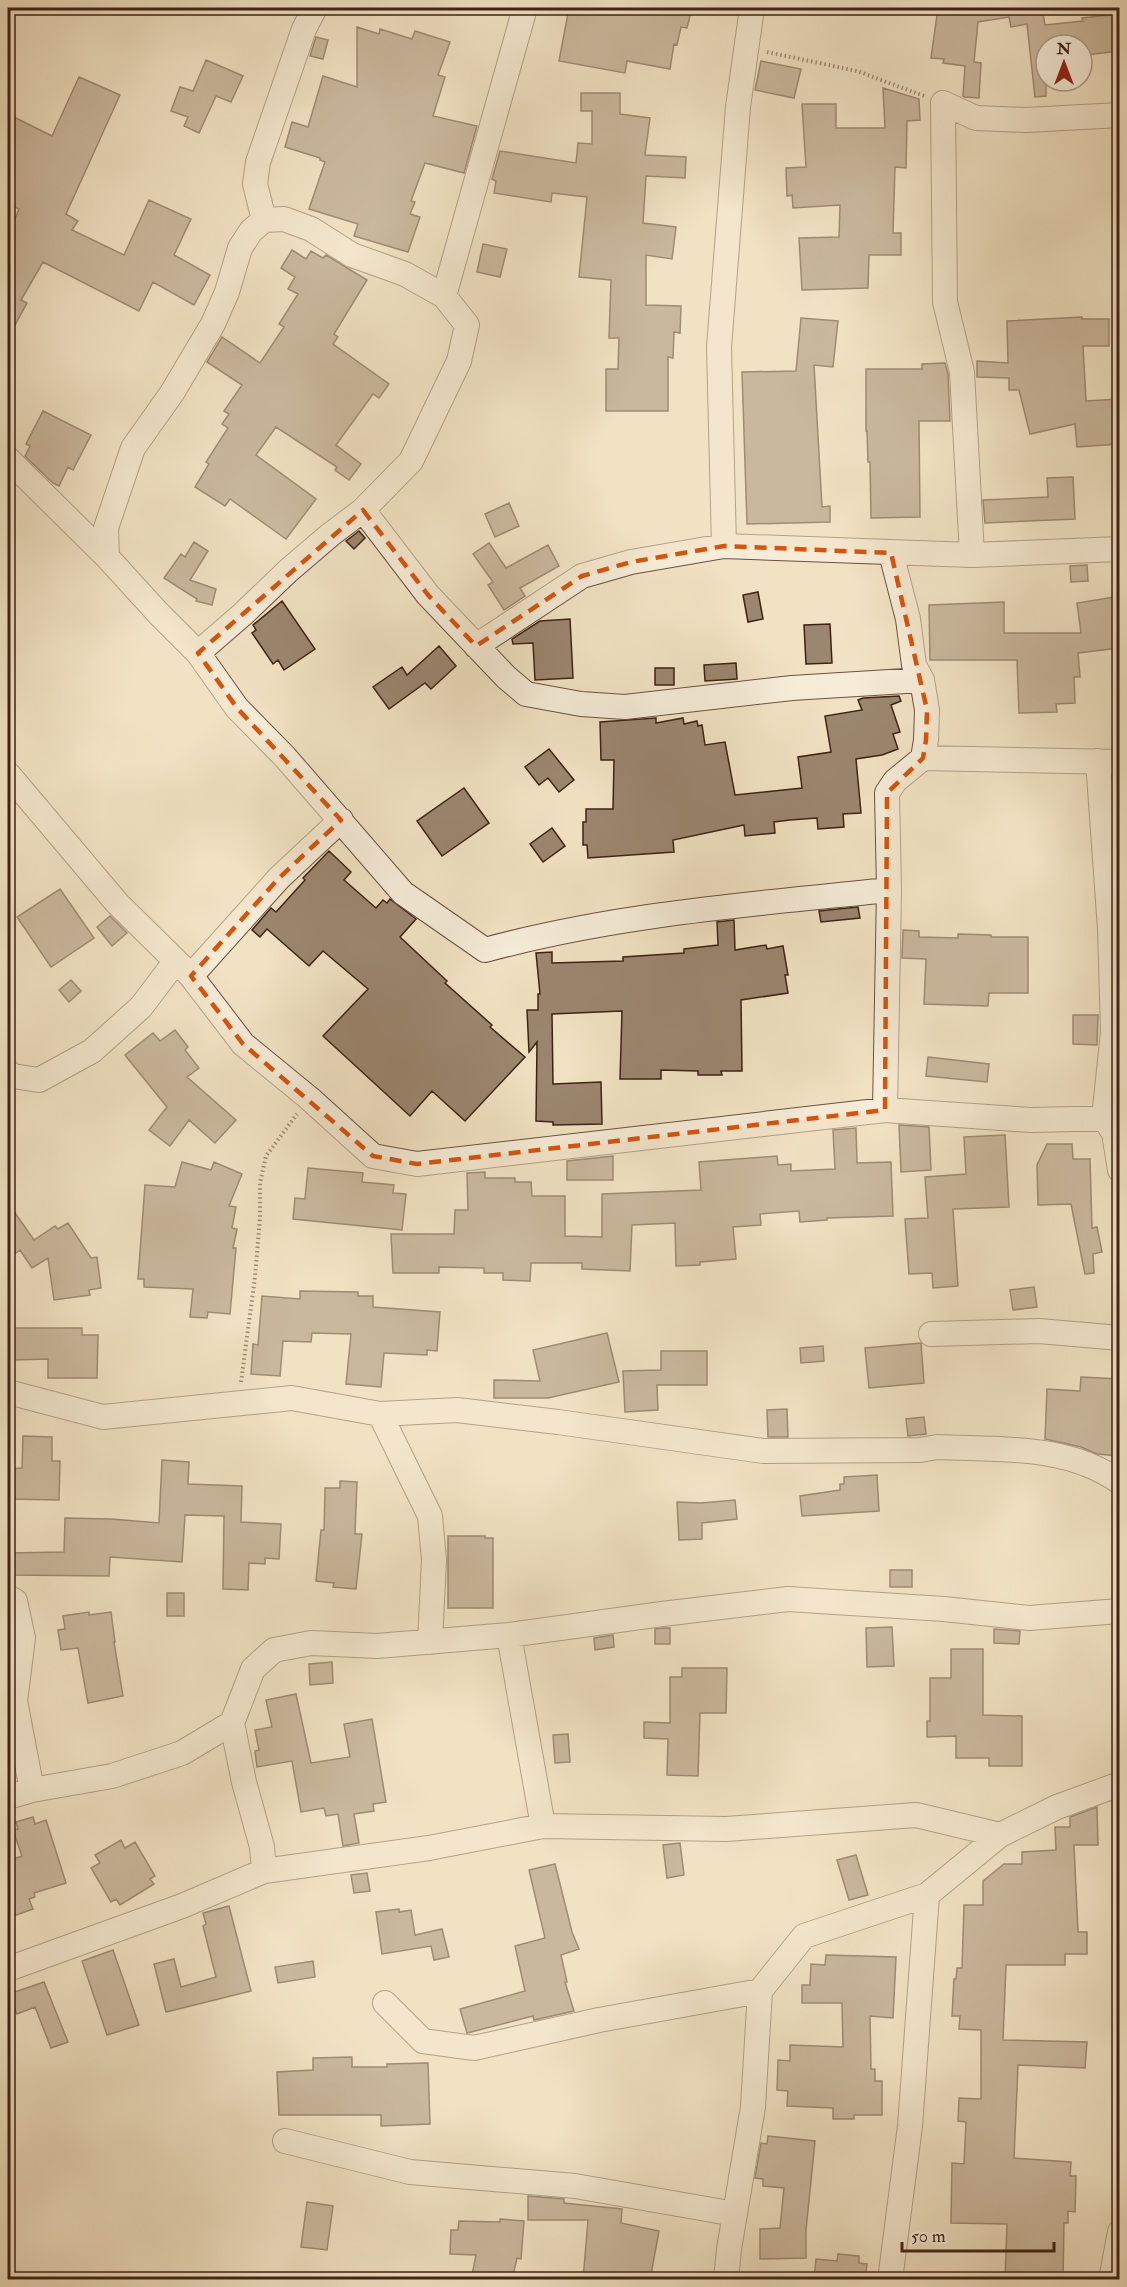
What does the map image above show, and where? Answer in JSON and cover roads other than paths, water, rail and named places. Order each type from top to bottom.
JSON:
[{"type":"street","points":[[264,220],[255,184],[258,162],[304,29],[315,8]]},
{"type":"street","points":[[444,296],[525,8]]},
{"type":"street","points":[[724,546],[719,347],[735,143],[752,8]]},
{"type":"street","points":[[972,555],[962,372],[945,302],[943,103],[976,118],[1026,120],[1119,115]]},
{"type":"street","points":[[107,556],[106,528],[134,448],[172,393],[213,324],[227,292],[240,248],[251,231],[264,220],[284,219],[311,230],[352,255],[405,274],[444,296],[467,325],[459,361],[411,461],[363,510],[289,570],[198,653]]},
{"type":"street","points":[[8,459],[107,556],[198,653],[237,708],[341,820],[403,893],[485,950],[544,934],[682,911],[889,890]]},
{"type":"street","points":[[363,510],[428,595],[506,677],[526,694],[581,704],[625,707],[792,688],[922,680]]},
{"type":"street","points":[[476,646],[582,576],[631,562],[724,546],[972,555],[1119,549]]},
{"type":"street","points":[[891,553],[908,619],[914,665],[922,680],[927,710],[923,758]]},
{"type":"street","points":[[885,1110],[889,890],[887,794],[895,781],[923,758],[1109,762],[1115,930],[1112,1118],[1119,1170]]},
{"type":"street","points":[[8,774],[117,903],[183,969],[243,1044],[309,1098],[373,1156],[417,1164],[885,1110],[1031,1120],[1112,1118]]},
{"type":"street","points":[[8,1072],[13,1076],[39,1080],[92,1051],[341,820]]},
{"type":"street","points":[[932,1334],[1039,1331],[1119,1338]]},
{"type":"street","points":[[8,1392],[103,1417],[292,1398],[381,1414],[457,1410],[763,1451],[920,1450],[937,1447],[1048,1452],[1071,1457],[1104,1470],[1119,1482]]},
{"type":"street","points":[[381,1414],[430,1516],[434,1560],[430,1642]]},
{"type":"street","points":[[8,1597],[15,1601],[23,1638],[15,1701],[32,1790]]},
{"type":"street","points":[[264,1871],[262,1847],[244,1782],[232,1723],[253,1668],[274,1650],[311,1643],[377,1646],[509,1635],[788,1599],[944,1609],[1029,1618],[1119,1611]]},
{"type":"street","points":[[509,1635],[543,1826]]},
{"type":"street","points":[[8,1797],[132,1770],[182,1753],[232,1723]]},
{"type":"street","points":[[726,2280],[753,2107],[760,1991],[804,1936],[927,1895],[1000,1835],[1057,1807],[1119,1784]]},
{"type":"street","points":[[8,1969],[182,1906],[264,1871],[429,1848],[543,1826],[726,1829],[916,1815],[1000,1835]]},
{"type":"street","points":[[890,2280],[910,2126],[927,1895]]},
{"type":"street","points":[[385,2003],[423,2041],[474,2048],[599,2020],[760,1991]]},
{"type":"street","points":[[285,2141],[410,2172],[575,2187],[735,2214]]},
{"type":"street","points":[[1111,2280],[1119,2232]]}]
